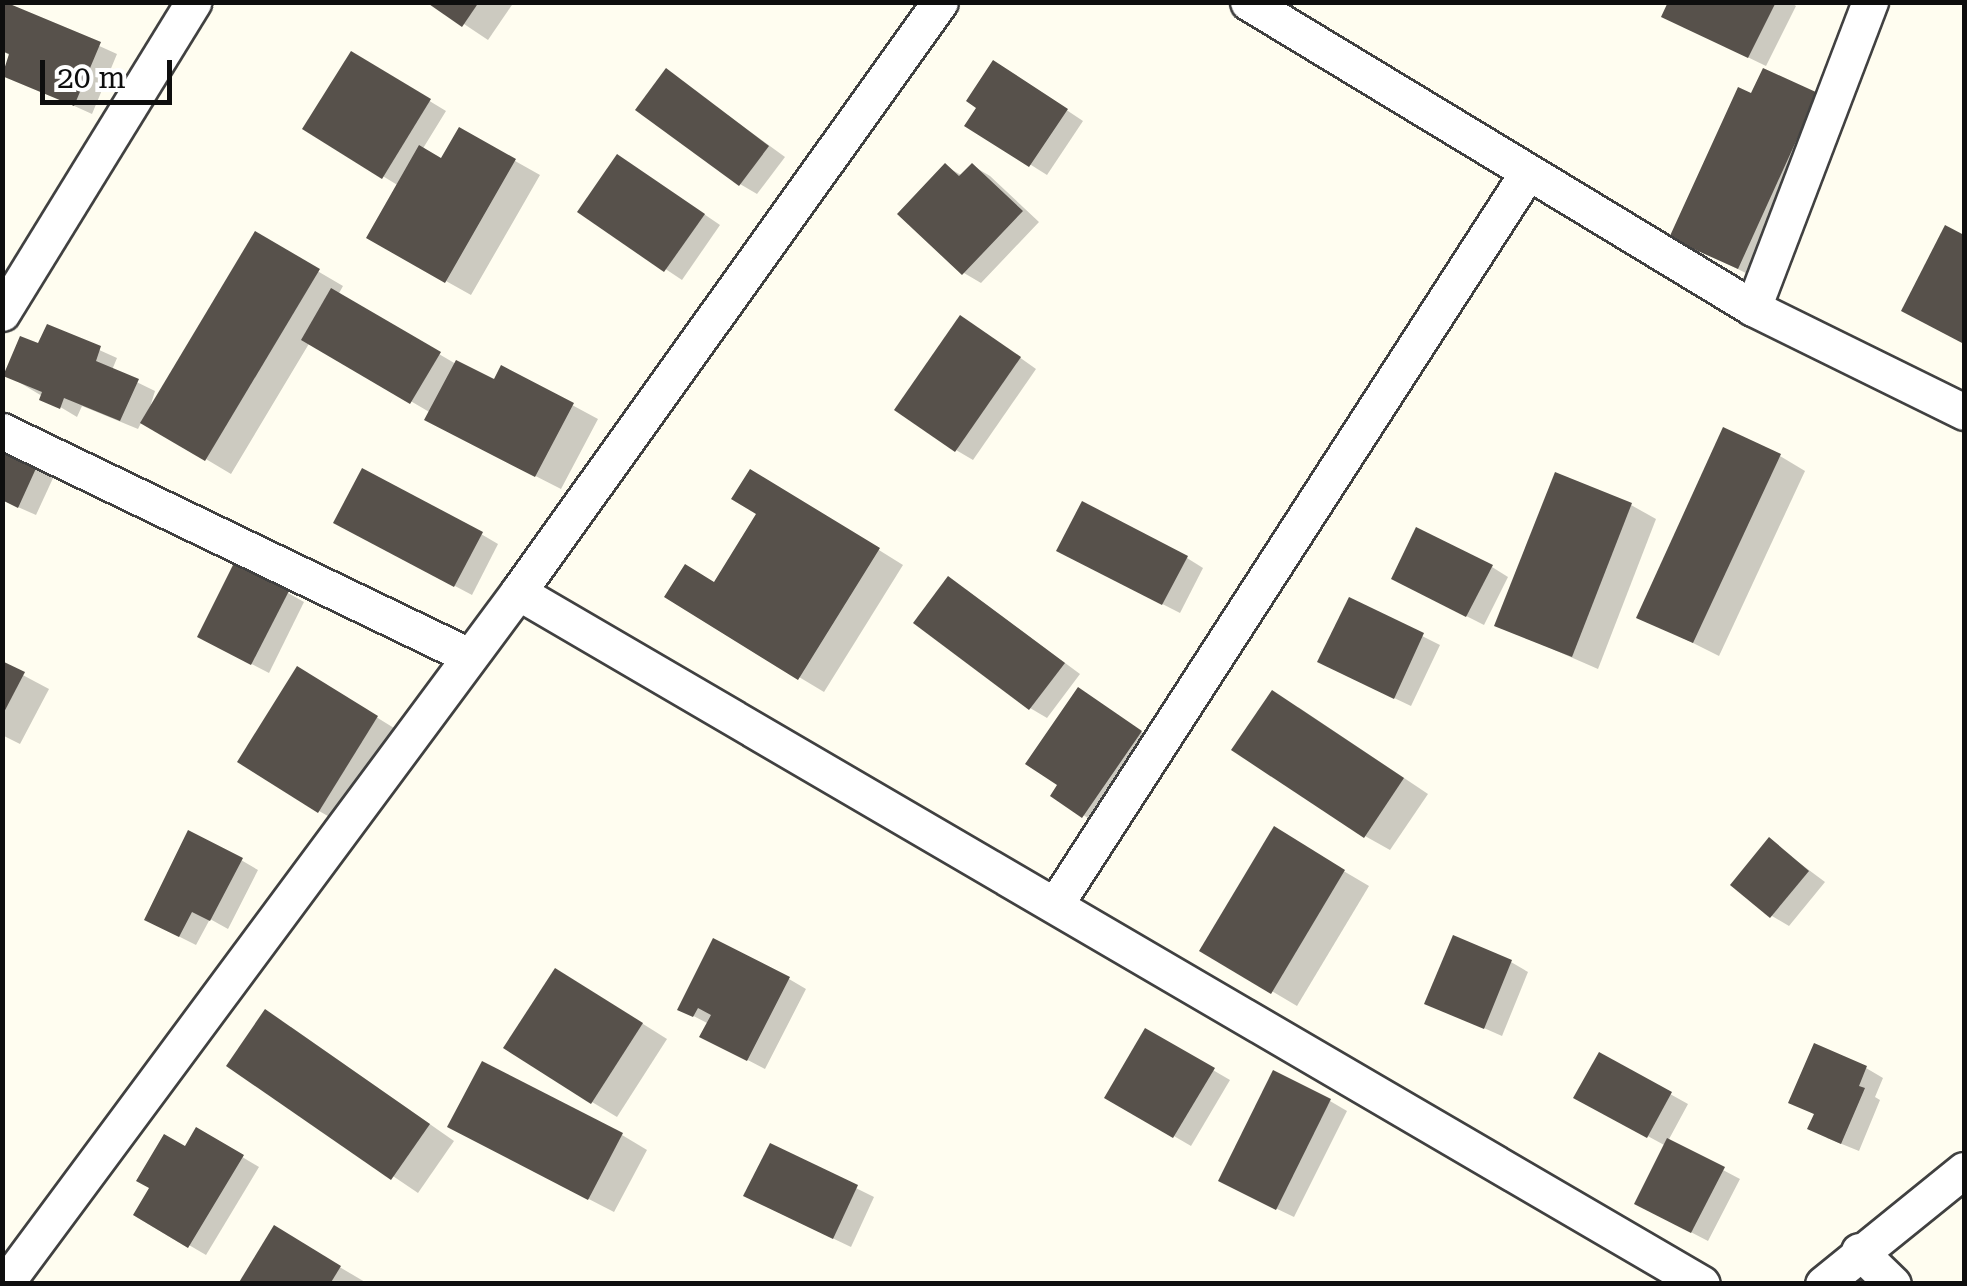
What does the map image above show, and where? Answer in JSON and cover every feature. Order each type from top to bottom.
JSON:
[{"type":"street","points":[[2,313],[193,2]]},
{"type":"street","points":[[5,1284],[518,592],[940,2]]},
{"type":"street","points":[[1248,2],[1526,174],[1753,308],[1964,412]]},
{"type":"street","points":[[1753,308],[1870,2]]},
{"type":"street","points":[[1055,905],[1526,174]]},
{"type":"street","points":[[2,430],[469,656]]},
{"type":"street","points":[[518,592],[1702,1284]]},
{"type":"street","points":[[1823,1284],[1859,1251],[1964,1170]]},
{"type":"street","points":[[1859,1251],[1893,1284]]},
{"type":"building","points":[[5,2],[101,42],[74,106],[2,76],[9,54],[2,51]]},
{"type":"building","points":[[426,2],[479,2],[462,27]]},
{"type":"building","points":[[1668,2],[1776,2],[1748,58],[1661,17]]},
{"type":"building","points":[[351,51],[431,99],[382,179],[302,129]]},
{"type":"building","points":[[993,60],[1068,109],[1029,167],[964,126],[976,108],[966,101]]},
{"type":"building","points":[[666,68],[769,146],[739,186],[635,110]]},
{"type":"building","points":[[1763,68],[1818,93],[1738,269],[1669,238],[1738,87],[1751,93]]},
{"type":"building","points":[[459,127],[516,159],[445,283],[366,238],[419,145],[441,158]]},
{"type":"building","points":[[617,154],[705,214],[664,272],[577,212]]},
{"type":"building","points":[[945,163],[959,176],[972,163],[1023,211],[962,275],[897,214]]},
{"type":"building","points":[[1945,225],[1964,235],[1964,344],[1901,311]]},
{"type":"building","points":[[255,231],[320,269],[205,461],[140,423]]},
{"type":"building","points":[[331,288],[441,352],[410,404],[301,340]]},
{"type":"building","points":[[960,315],[1021,357],[955,452],[894,410]]},
{"type":"building","points":[[47,324],[101,346],[96,361],[139,379],[120,421],[64,398],[60,409],[39,400],[42,392],[3,376],[20,336],[38,343]]},
{"type":"building","points":[[456,360],[494,379],[501,365],[574,403],[535,477],[424,420]]},
{"type":"building","points":[[1723,427],[1781,454],[1693,643],[1636,618]]},
{"type":"building","points":[[2,448],[38,464],[18,508],[2,500]]},
{"type":"building","points":[[362,468],[483,532],[454,587],[333,523]]},
{"type":"building","points":[[750,469],[880,548],[798,680],[664,597],[685,564],[714,582],[756,514],[731,499]]},
{"type":"building","points":[[1555,472],[1632,503],[1572,657],[1494,626]]},
{"type":"building","points":[[1082,501],[1188,556],[1162,605],[1056,551]]},
{"type":"building","points":[[1416,527],[1493,565],[1466,617],[1391,579]]},
{"type":"building","points":[[234,563],[289,591],[251,665],[197,637]]},
{"type":"building","points":[[948,576],[1065,663],[1029,710],[913,623]]},
{"type":"building","points":[[1349,597],[1424,633],[1394,699],[1317,662]]},
{"type":"building","points":[[2,661],[25,672],[2,716]]},
{"type":"building","points":[[297,666],[378,716],[318,813],[237,762]]},
{"type":"building","points":[[1078,687],[1142,731],[1082,818],[1050,796],[1057,785],[1025,764]]},
{"type":"building","points":[[1272,690],[1404,778],[1364,838],[1231,750]]},
{"type":"building","points":[[1274,826],[1345,870],[1271,994],[1199,951]]},
{"type":"building","points":[[188,830],[243,858],[210,921],[192,912],[179,937],[144,920]]},
{"type":"building","points":[[1769,837],[1809,871],[1770,918],[1730,885]]},
{"type":"building","points":[[1453,935],[1512,960],[1484,1029],[1424,1004]]},
{"type":"building","points":[[713,938],[790,977],[747,1061],[699,1037],[711,1015],[698,1008],[693,1017],[677,1010]]},
{"type":"building","points":[[555,968],[643,1023],[591,1104],[503,1048]]},
{"type":"building","points":[[265,1009],[430,1124],[391,1180],[226,1066]]},
{"type":"building","points":[[1145,1028],[1215,1068],[1173,1138],[1104,1098]]},
{"type":"building","points":[[1814,1043],[1867,1066],[1859,1086],[1865,1088],[1841,1144],[1807,1129],[1814,1114],[1788,1103]]},
{"type":"building","points":[[1599,1052],[1672,1092],[1647,1138],[1573,1098]]},
{"type":"building","points":[[482,1061],[623,1133],[588,1200],[447,1127]]},
{"type":"building","points":[[1273,1070],[1331,1099],[1276,1210],[1218,1181]]},
{"type":"building","points":[[196,1127],[244,1155],[188,1248],[133,1215],[149,1188],[136,1181],[164,1134],[185,1146]]},
{"type":"building","points":[[1667,1138],[1725,1167],[1691,1233],[1634,1204]]},
{"type":"building","points":[[770,1143],[858,1185],[833,1239],[743,1196]]},
{"type":"building","points":[[274,1225],[341,1266],[330,1284],[238,1284]]}]
